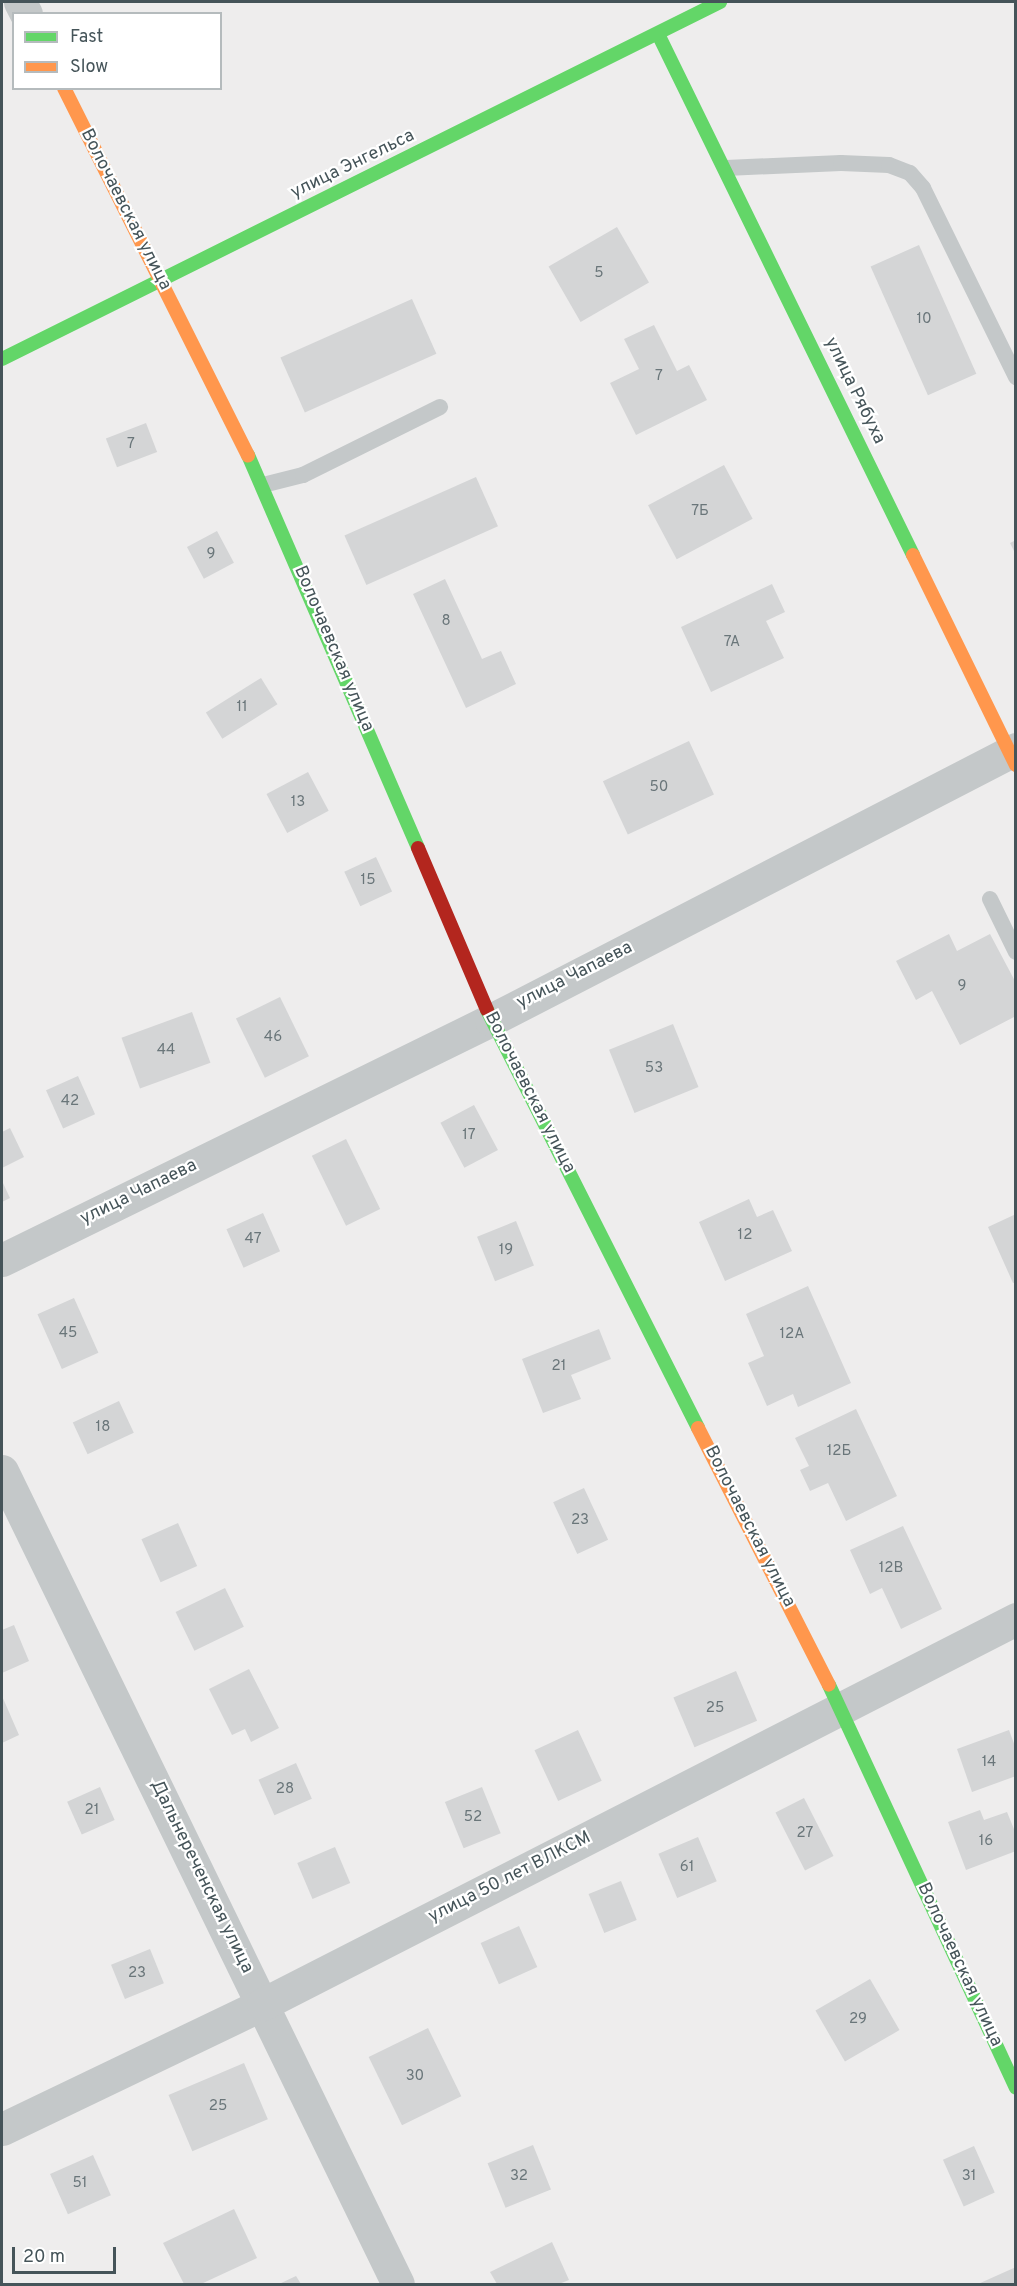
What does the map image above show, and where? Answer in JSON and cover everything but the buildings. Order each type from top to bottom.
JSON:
[{"type":"street","name":"улица Энгельса","points":[[2,359],[720,2]]},
{"type":"street","name":"улица Рябуха","points":[[658,34],[1014,756]]},
{"type":"street","name":"Волочаевская улица","points":[[65,90],[263,485],[491,1020],[842,1709],[1016,2088]]},
{"type":"street","name":"улица Чапаева","points":[[2,1260],[491,1020],[1014,756]]},
{"type":"street","name":"Дальнереченская улица","points":[[2,1471],[264,2004],[398,2284]]},
{"type":"street","name":"улица 50 лет ВЛКСМ","points":[[2,2129],[264,2004],[1016,1619]]},
{"type":"lane","points":[[676,2],[684,20]]},
{"type":"lane","points":[[726,168],[841,163],[889,165],[910,173],[923,188],[1016,377]]},
{"type":"lane","points":[[263,485],[303,475],[440,407]]},
{"type":"lane","points":[[990,899],[1016,952]]},
{"type":"traffic: fast","points":[[2,359],[720,2]]},
{"type":"traffic: fast","points":[[658,34],[913,555]]},
{"type":"traffic: fast","points":[[248,455],[418,848]]},
{"type":"traffic: fast","points":[[487,1010],[698,1428]]},
{"type":"traffic: fast","points":[[829,1685],[1016,2088]]},
{"type":"traffic: slow","points":[[65,90],[248,455]]},
{"type":"traffic: slow","points":[[913,555],[1016,765]]},
{"type":"traffic: slow","points":[[698,1428],[829,1685]]},
{"type":"traffic: jam","points":[[418,848],[487,1010]]}]
